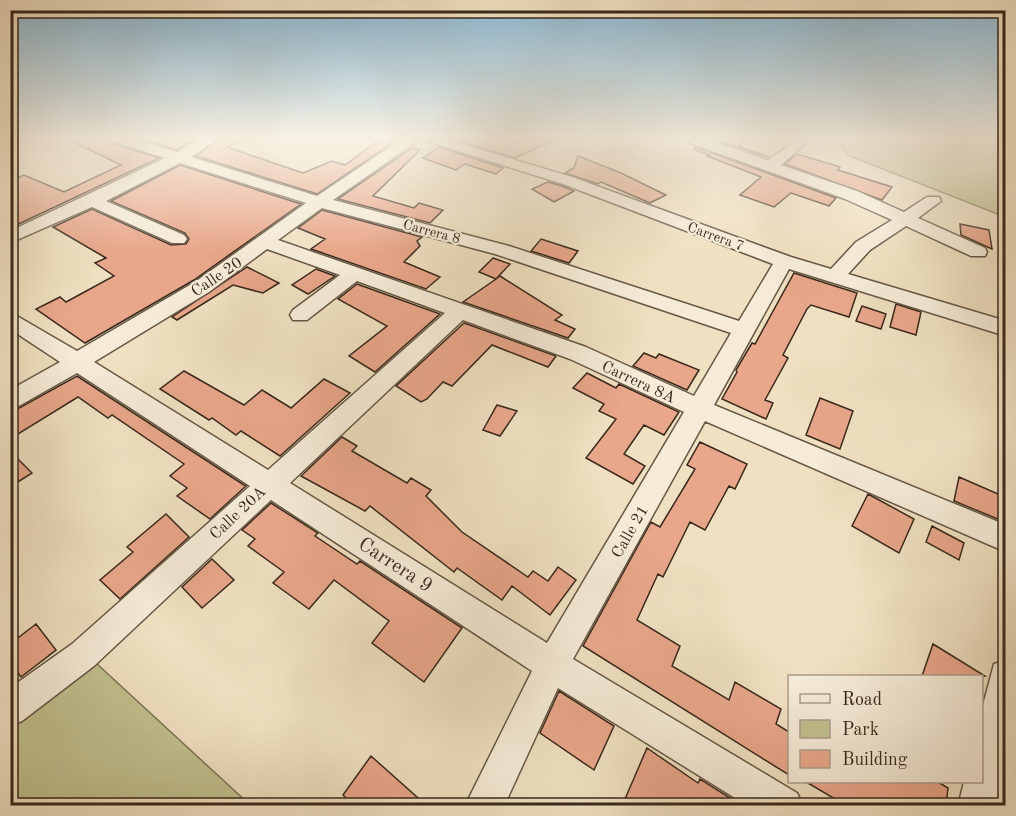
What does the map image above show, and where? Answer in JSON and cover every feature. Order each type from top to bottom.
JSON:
[{"type":"street","points":[[10,238],[142,176]]},
{"type":"street","name":"Carrera 8","points":[[241,176],[320,201],[502,250],[744,330]]},
{"type":"street","name":"Calle 20","points":[[10,402],[202,287],[357,176]]},
{"type":"street","name":"Carrera 7","points":[[553,176],[784,261],[1005,329]]},
{"type":"street","points":[[796,176],[851,195],[978,252]]},
{"type":"street","points":[[93,201],[178,239]]},
{"type":"street","points":[[835,277],[863,246],[933,201]]},
{"type":"street","name":"Carrera 8A","points":[[266,243],[578,353],[700,409],[1005,539]]},
{"type":"street","name":"Calle 21","points":[[484,806],[552,665],[784,261]]},
{"type":"street","points":[[300,315],[354,274]]},
{"type":"street","name":"Calle 20A","points":[[10,709],[83,655],[460,311]]},
{"type":"street","name":"Carrera 9","points":[[10,319],[270,482],[552,665],[784,806]]},
{"type":"street","points":[[983,778],[1005,676]]},
{"type":"street","points":[[977,806],[982,783]]},
{"type":"green space","points":[[901,176],[1005,176],[1005,217]]},
{"type":"green space","points":[[96,663],[250,805],[11,805],[10,728]]},
{"type":"building","points":[[27,176],[64,192],[98,176],[121,176],[10,228],[10,181]]},
{"type":"building","points":[[159,176],[214,176],[301,204],[194,280],[85,343],[36,309],[60,297],[66,302],[114,276],[95,263],[106,258],[53,227],[92,209],[171,245],[186,244],[189,239],[185,233],[111,201]]},
{"type":"building","points":[[260,176],[343,176],[317,194]]},
{"type":"building","points":[[371,176],[393,176],[373,196],[414,208],[419,203],[443,210],[430,223],[338,199]]},
{"type":"building","points":[[574,176],[627,176],[666,195],[650,203],[601,182],[598,184]]},
{"type":"building","points":[[759,176],[776,176],[836,198],[829,206],[791,193],[774,207],[740,195],[761,177]]},
{"type":"building","points":[[818,176],[857,176],[892,187],[882,200]]},
{"type":"building","points":[[548,182],[574,191],[554,202],[532,189]]},
{"type":"building","points":[[322,210],[422,237],[417,241],[420,246],[404,262],[440,277],[426,289],[311,249],[325,239],[298,228]]},
{"type":"building","points":[[960,224],[989,230],[992,249],[961,235]]},
{"type":"building","points":[[541,239],[578,251],[569,263],[531,251]]},
{"type":"building","points":[[493,258],[510,264],[496,279],[479,272]]},
{"type":"building","points":[[247,267],[279,283],[263,293],[233,285],[177,320],[172,317]]},
{"type":"building","points":[[316,269],[335,276],[308,294],[292,285]]},
{"type":"building","points":[[794,273],[857,293],[849,317],[811,305],[807,309],[783,355],[788,358],[765,400],[773,403],[766,419],[722,399],[736,370],[752,343],[755,344]]},
{"type":"building","points":[[500,276],[562,315],[555,320],[575,329],[568,338],[463,302]]},
{"type":"building","points":[[357,284],[440,314],[375,372],[349,356],[387,326],[338,299]]},
{"type":"building","points":[[896,304],[921,312],[916,335],[890,327]]},
{"type":"building","points":[[862,306],[886,314],[881,329],[856,321]]},
{"type":"building","points":[[464,323],[556,356],[548,367],[492,345],[452,386],[443,382],[427,399],[421,402],[396,386]]},
{"type":"building","points":[[644,353],[656,358],[659,354],[699,370],[687,390],[633,366]]},
{"type":"building","points":[[184,371],[244,405],[262,390],[291,408],[324,379],[350,393],[280,456],[241,431],[236,435],[212,418],[209,420],[160,389]]},
{"type":"building","points":[[587,373],[616,388],[619,384],[679,412],[664,435],[644,425],[624,454],[645,466],[633,484],[586,458],[616,419],[599,411],[604,404],[573,388]]},
{"type":"building","points":[[77,376],[246,486],[210,519],[177,496],[187,488],[170,476],[184,464],[112,415],[108,418],[78,397],[10,439],[10,413]]},
{"type":"building","points":[[820,398],[853,411],[840,449],[806,435]]},
{"type":"building","points":[[497,405],[517,411],[500,436],[483,430]]},
{"type":"building","points":[[342,437],[357,446],[352,451],[407,483],[411,478],[431,490],[426,496],[462,532],[528,577],[533,571],[548,581],[558,567],[576,580],[550,615],[512,586],[502,600],[457,568],[454,572],[370,506],[365,511],[301,476]]},
{"type":"building","points":[[700,442],[747,464],[735,489],[729,486],[705,530],[690,522],[663,577],[658,574],[637,620],[680,646],[672,666],[729,700],[735,682],[781,709],[776,724],[788,731],[788,774],[583,646],[651,522],[660,527],[695,469],[687,465]]},
{"type":"building","points":[[10,451],[32,473],[10,487]]},
{"type":"building","points":[[959,477],[1005,497],[1005,522],[954,501]]},
{"type":"building","points":[[868,494],[914,519],[899,553],[852,526]]},
{"type":"building","points":[[271,503],[318,533],[315,536],[357,564],[360,561],[462,628],[424,682],[372,643],[389,621],[334,580],[309,609],[273,583],[284,572],[248,546],[255,539],[242,530]]},
{"type":"building","points":[[166,514],[189,537],[120,599],[100,580],[133,552],[127,547]]},
{"type":"building","points":[[932,526],[964,543],[959,560],[926,542]]},
{"type":"building","points":[[212,559],[234,580],[202,608],[182,587]]},
{"type":"building","points":[[36,624],[56,650],[21,677],[10,662],[10,644]]},
{"type":"building","points":[[933,644],[985,676],[983,675],[922,675]]},
{"type":"building","points":[[559,691],[614,726],[594,770],[540,733]]},
{"type":"building","points":[[647,748],[698,783],[700,779],[743,806],[634,806],[625,799]]},
{"type":"building","points":[[371,756],[427,806],[354,806],[343,795]]},
{"type":"building","points":[[808,783],[940,783],[948,788],[946,806],[847,806]]}]
